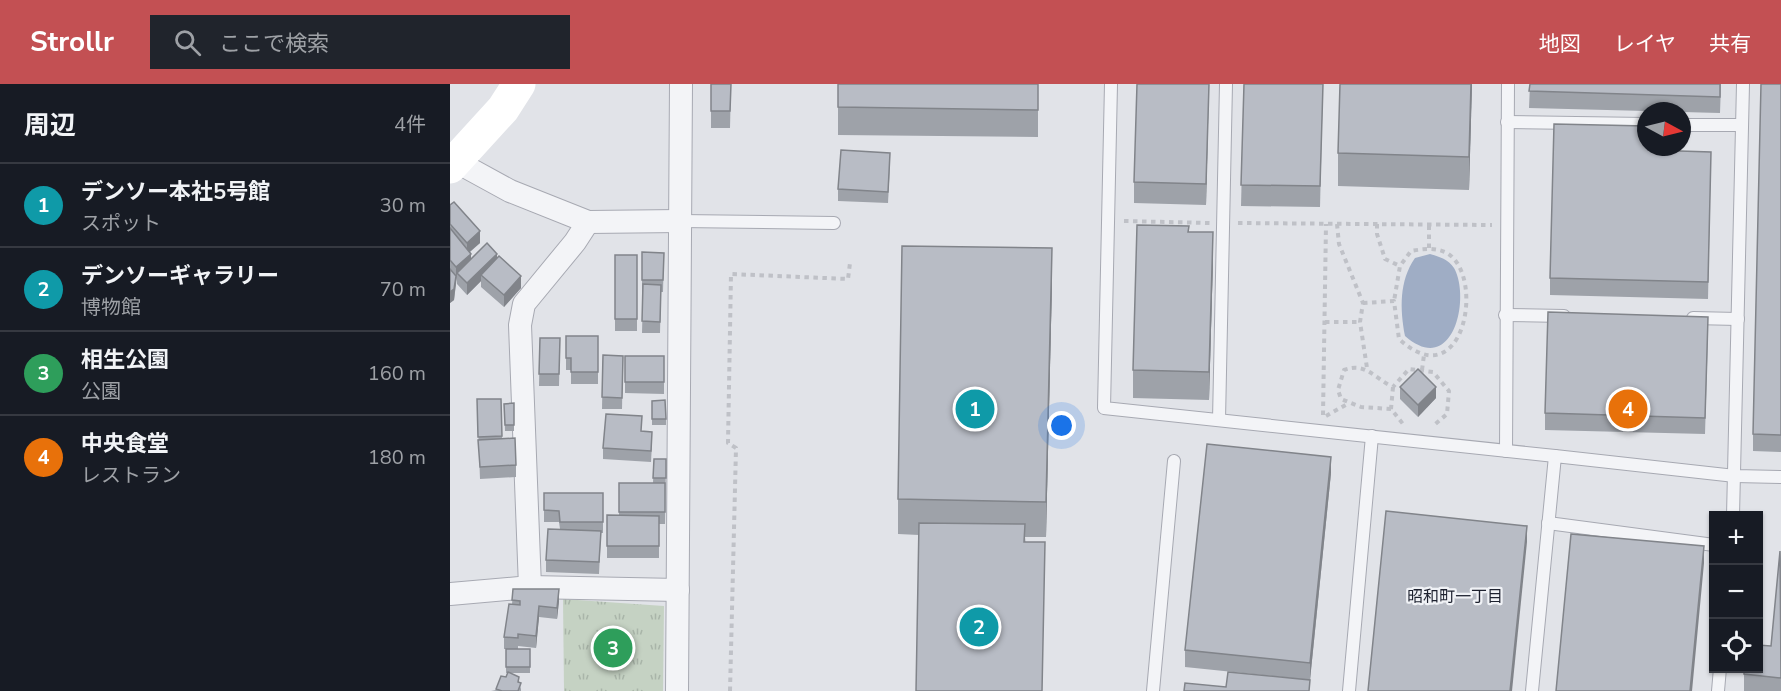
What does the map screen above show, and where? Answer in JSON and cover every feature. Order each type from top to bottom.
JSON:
[{"type":"main road","points":[[453,164],[503,109],[519,84]]},
{"type":"street","points":[[677,691],[681,84]]},
{"type":"street","points":[[453,164],[510,191],[588,222],[680,221]]},
{"type":"street","points":[[530,587],[520,325],[524,304],[575,242],[588,222]]},
{"type":"street","points":[[450,594],[530,587],[678,590]]},
{"type":"lane","points":[[1111,84],[1104,408],[1735,476],[1781,477]]},
{"type":"lane","points":[[1219,420],[1226,84]]},
{"type":"lane","points":[[1506,451],[1508,84]]},
{"type":"lane","points":[[1733,511],[1743,84]]},
{"type":"lane","points":[[1507,122],[1637,124]]},
{"type":"lane","points":[[1691,124],[1742,125]]},
{"type":"lane","points":[[680,221],[834,223]]},
{"type":"lane","points":[[1505,315],[1575,316]]},
{"type":"lane","points":[[1680,318],[1738,319]]},
{"type":"lane","points":[[1349,691],[1372,436]]},
{"type":"lane","points":[[1532,691],[1555,456]]},
{"type":"lane","points":[[1153,691],[1174,460]]},
{"type":"lane","points":[[1548,523],[1709,544]]},
{"type":"lane","points":[[1718,691],[1720,673]]},
{"type":"path","points":[[1108,220],[1506,225]]},
{"type":"path","points":[[1323,431],[1326,224]]},
{"type":"path","points":[[1336,224],[1339,244],[1363,303],[1360,322],[1367,368]]},
{"type":"path","points":[[1377,224],[1377,234],[1385,259],[1400,266]]},
{"type":"path","points":[[1429,225],[1429,248]]},
{"type":"path","points":[[1429,248],[1447,254],[1459,266],[1464,280],[1465,310],[1458,338],[1447,352],[1436,355],[1424,355],[1412,350],[1399,339],[1395,301],[1400,266],[1411,251],[1429,248]]},
{"type":"path","points":[[730,691],[736,448],[728,443],[731,274],[848,279],[850,263]]},
{"type":"path","points":[[1363,303],[1395,301]]},
{"type":"path","points":[[1325,322],[1360,322]]},
{"type":"path","points":[[1422,370],[1424,355]]},
{"type":"path","points":[[1392,387],[1379,380],[1367,368],[1355,366],[1344,370],[1338,390],[1341,399],[1349,403],[1391,409],[1407,428]]},
{"type":"path","points":[[1391,409],[1392,387],[1409,369],[1433,372],[1449,391],[1447,414],[1430,430]]},
{"type":"path","points":[[1323,418],[1349,403]]},
{"type":"green space","points":[[563,599],[664,606],[663,691],[564,691]]},
{"type":"water","points":[[1430,254],[1452,265],[1459,281],[1460,297],[1459,314],[1454,329],[1446,341],[1435,347],[1422,346],[1405,336],[1402,316],[1403,286],[1410,267],[1415,258]]},
{"type":"building","points":[[711,84],[731,84],[730,111],[711,111]]},
{"type":"building","points":[[838,84],[1038,84],[1038,110],[838,107]]},
{"type":"building","points":[[1137,84],[1209,84],[1206,184],[1134,182]]},
{"type":"building","points":[[1244,84],[1323,84],[1320,186],[1241,185]]},
{"type":"building","points":[[1340,84],[1471,84],[1469,157],[1338,153]]},
{"type":"building","points":[[1530,84],[1720,84],[1720,97],[1529,91]]},
{"type":"building","points":[[1761,84],[1781,84],[1781,435],[1753,434]]},
{"type":"building","points":[[1554,124],[1637,126],[1637,156],[1691,156],[1691,151],[1711,152],[1708,282],[1550,278]]},
{"type":"building","points":[[841,150],[890,153],[888,192],[838,189]]},
{"type":"building","points":[[454,202],[480,231],[467,243],[450,224],[450,205]]},
{"type":"building","points":[[1137,225],[1189,226],[1188,232],[1213,232],[1209,372],[1133,370]]},
{"type":"building","points":[[450,228],[471,254],[456,267],[450,260]]},
{"type":"building","points":[[487,243],[497,254],[467,283],[457,273]]},
{"type":"building","points":[[902,246],[1052,248],[1046,502],[898,499]]},
{"type":"building","points":[[642,252],[664,253],[663,280],[642,280]]},
{"type":"building","points":[[615,255],[637,255],[637,319],[615,319]]},
{"type":"building","points":[[499,256],[521,276],[504,295],[481,275]]},
{"type":"building","points":[[450,269],[456,276],[454,289],[450,292]]},
{"type":"building","points":[[643,284],[661,285],[660,322],[642,321]]},
{"type":"building","points":[[1548,312],[1708,317],[1705,418],[1545,413]]},
{"type":"building","points":[[566,336],[598,336],[598,372],[571,372],[571,358],[566,358]]},
{"type":"building","points":[[540,338],[560,338],[559,374],[539,374]]},
{"type":"building","points":[[603,355],[623,356],[622,398],[602,397]]},
{"type":"building","points":[[625,356],[664,356],[664,382],[625,382]]},
{"type":"building","points":[[1418,369],[1436,387],[1418,405],[1400,387]]},
{"type":"building","points":[[477,399],[501,399],[502,436],[478,437]]},
{"type":"building","points":[[665,400],[666,419],[652,419],[652,401]]},
{"type":"building","points":[[514,403],[514,425],[505,425],[504,404]]},
{"type":"building","points":[[606,414],[642,416],[641,431],[652,432],[651,451],[603,448]]},
{"type":"building","points":[[515,438],[516,465],[480,467],[478,440]]},
{"type":"building","points":[[1207,444],[1331,457],[1310,663],[1185,650]]},
{"type":"building","points":[[654,459],[666,459],[666,478],[653,478]]},
{"type":"building","points":[[619,483],[665,483],[665,512],[619,512]]},
{"type":"building","points":[[544,493],[603,493],[603,522],[560,522],[559,511],[544,510]]},
{"type":"building","points":[[1386,511],[1527,526],[1510,691],[1368,691]]},
{"type":"building","points":[[607,515],[659,516],[659,546],[607,546]]},
{"type":"building","points":[[919,523],[1025,524],[1024,542],[1045,542],[1042,691],[916,691]]},
{"type":"building","points":[[548,529],[601,531],[599,562],[546,560]]},
{"type":"building","points":[[1571,534],[1704,546],[1690,691],[1556,691]]},
{"type":"building","points":[[1780,551],[1781,678],[1744,674],[1763,673],[1763,645],[1771,646]]},
{"type":"building","points":[[513,589],[559,589],[557,608],[539,606],[536,636],[518,634],[518,638],[504,637],[509,604],[520,605],[520,601],[512,600]]},
{"type":"building","points":[[506,649],[530,649],[530,667],[506,667]]},
{"type":"building","points":[[508,672],[519,677],[518,682],[521,683],[518,691],[496,689],[501,676],[506,677]]},
{"type":"building","points":[[1228,672],[1310,680],[1309,691],[1184,691],[1185,683],[1226,687]]},
{"type":"place","name":"デンソー本社5号館","points":[[975,409]]},
{"type":"place","name":"中央食堂","points":[[1628,409]]},
{"type":"place","name":"デンソーギャラリー","points":[[979,627]]},
{"type":"place","name":"相生公園","points":[[613,648]]},
{"type":"district","name":"昭和町一丁目","points":[[1455,596]]}]
